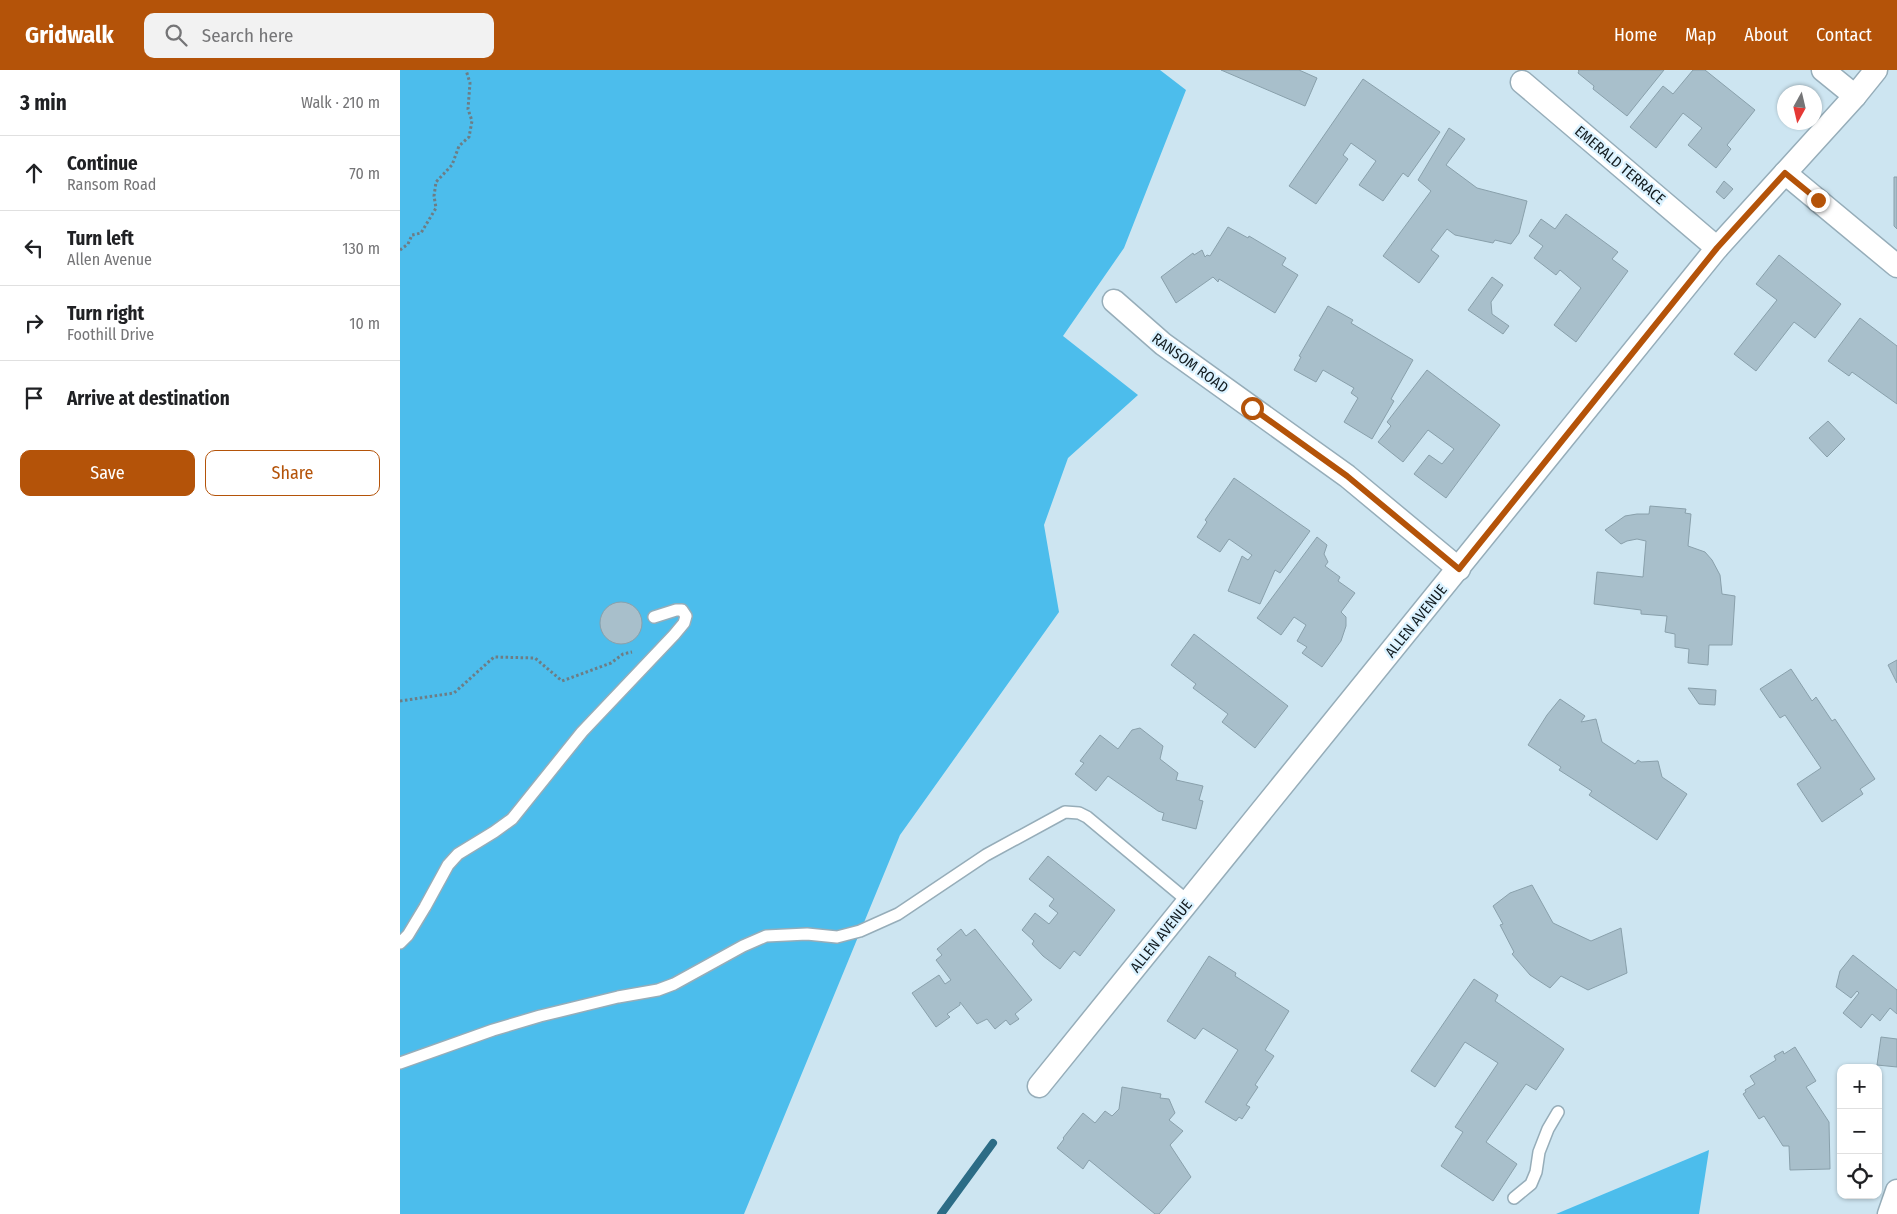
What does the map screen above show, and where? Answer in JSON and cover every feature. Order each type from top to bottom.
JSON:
[{"type":"street","points":[[1823,70],[1855,96]]},
{"type":"street","name":"ALLEN AVENUE","points":[[1039,1086],[1717,248],[1855,96],[1876,70]]},
{"type":"street","name":"EMERALD TERRACE","points":[[1522,82],[1717,248]]},
{"type":"street","points":[[1785,173],[1897,266]]},
{"type":"street","name":"RANSOM ROAD","points":[[1114,301],[1163,344],[1347,476],[1459,569]]},
{"type":"street","points":[[1889,1214],[1897,1190]]},
{"type":"lane","points":[[400,943],[408,935],[448,865],[458,854],[512,819],[582,732],[674,635],[684,623],[686,616],[682,610],[676,610],[654,617]]},
{"type":"lane","points":[[400,1063],[493,1030],[540,1016],[618,997],[658,990],[674,984],[743,946],[766,936],[807,934],[837,937],[860,931],[898,914],[986,855],[1065,812],[1079,813],[1087,817],[1189,902]]},
{"type":"lane","points":[[1514,1198],[1531,1184],[1536,1172],[1539,1152],[1548,1129],[1558,1112]]},
{"type":"path","points":[[400,250],[408,244],[412,235],[420,233],[436,208],[434,196],[436,182],[452,165],[459,146],[469,137],[472,121],[468,109],[470,83],[466,70]]},
{"type":"path","points":[[400,701],[454,693],[494,657],[535,658],[562,681],[611,663],[622,654],[633,651]]},
{"type":"shaded area","points":[[400,70],[1160,70],[1186,90],[1124,248],[1063,336],[1138,395],[1068,458],[1044,525],[1059,612],[900,835],[744,1214],[400,1214]]},
{"type":"shaded area","points":[[1709,1150],[1699,1214],[1556,1214]]},
{"type":"building","points":[[1221,70],[1299,70],[1317,78],[1305,106]]},
{"type":"building","points":[[1578,70],[1664,70],[1627,116],[1593,89],[1594,86],[1578,73]]},
{"type":"building","points":[[1693,70],[1705,70],[1755,110],[1727,145],[1731,149],[1716,168],[1688,145],[1702,128],[1683,113],[1656,148],[1630,127],[1663,86],[1673,94]]},
{"type":"building","points":[[1363,79],[1440,132],[1408,177],[1403,173],[1383,201],[1359,185],[1376,161],[1351,143],[1343,155],[1348,159],[1316,204],[1289,186]]},
{"type":"building","points":[[1449,128],[1465,139],[1446,165],[1477,188],[1527,201],[1519,233],[1511,244],[1495,240],[1493,243],[1455,235],[1447,229],[1431,250],[1439,256],[1419,283],[1383,256],[1431,191],[1418,180]]},
{"type":"building","points":[[1894,177],[1897,177],[1897,229],[1894,226]]},
{"type":"building","points":[[1724,181],[1733,189],[1724,199],[1716,192]]},
{"type":"building","points":[[1566,214],[1618,252],[1612,259],[1628,271],[1576,342],[1554,325],[1581,288],[1560,270],[1556,275],[1534,258],[1543,246],[1529,236],[1541,219],[1555,229]]},
{"type":"building","points":[[1228,227],[1248,238],[1249,236],[1286,258],[1282,265],[1298,275],[1275,313],[1219,279],[1218,282],[1213,277],[1176,303],[1161,277],[1193,253],[1194,255],[1202,250],[1205,257],[1207,255],[1210,256]]},
{"type":"building","points":[[1779,255],[1841,304],[1815,338],[1794,322],[1756,371],[1734,354],[1777,300],[1756,284]]},
{"type":"building","points":[[1492,277],[1503,285],[1491,302],[1492,314],[1509,326],[1503,334],[1468,310]]},
{"type":"building","points":[[1328,306],[1353,320],[1351,323],[1413,360],[1391,399],[1394,401],[1372,439],[1344,422],[1358,398],[1351,393],[1354,388],[1323,370],[1316,382],[1294,370],[1301,357],[1299,356]]},
{"type":"building","points":[[1860,318],[1897,346],[1897,404],[1852,372],[1849,376],[1828,361]]},
{"type":"building","points":[[1427,370],[1500,425],[1446,498],[1414,474],[1429,455],[1442,464],[1454,449],[1428,430],[1403,462],[1378,442],[1391,426],[1387,422]]},
{"type":"building","points":[[1828,421],[1845,439],[1827,457],[1809,438]]},
{"type":"building","points":[[1234,478],[1310,531],[1280,573],[1275,570],[1260,604],[1228,591],[1242,556],[1248,560],[1252,555],[1229,539],[1220,552],[1197,537],[1207,522],[1205,520]]},
{"type":"building","points":[[1650,506],[1686,509],[1685,513],[1691,514],[1688,546],[1705,552],[1720,575],[1722,594],[1735,596],[1732,645],[1709,645],[1708,665],[1688,663],[1689,649],[1675,647],[1675,634],[1665,632],[1667,616],[1641,614],[1641,610],[1594,604],[1597,572],[1643,577],[1646,541],[1637,539],[1621,544],[1605,530],[1625,516],[1649,514]]},
{"type":"building","points":[[1317,537],[1327,545],[1324,554],[1328,562],[1325,566],[1340,577],[1338,581],[1355,593],[1341,612],[1346,617],[1346,626],[1341,641],[1322,667],[1302,653],[1307,647],[1297,641],[1306,625],[1294,617],[1281,635],[1257,618]]},
{"type":"building","points":[[621,602],[636,608],[642,623],[636,638],[621,644],[606,638],[600,623],[606,608]]},
{"type":"building","points":[[1194,634],[1288,706],[1255,748],[1222,722],[1228,714],[1193,688],[1196,684],[1171,665]]},
{"type":"building","points":[[1897,660],[1897,683],[1888,665]]},
{"type":"building","points":[[1791,669],[1812,701],[1816,697],[1832,721],[1835,719],[1875,779],[1860,789],[1863,794],[1822,822],[1797,784],[1821,768],[1785,715],[1780,718],[1760,689]]},
{"type":"building","points":[[1688,688],[1716,690],[1715,705],[1699,704]]},
{"type":"building","points":[[1560,699],[1585,716],[1581,722],[1596,719],[1602,742],[1635,764],[1638,760],[1641,762],[1658,761],[1662,777],[1687,794],[1657,840],[1589,795],[1592,791],[1559,770],[1561,767],[1528,745],[1547,715]]},
{"type":"building","points":[[1140,728],[1163,746],[1160,759],[1178,773],[1176,780],[1203,786],[1199,800],[1203,801],[1196,829],[1162,820],[1164,813],[1158,811],[1108,776],[1096,791],[1075,774],[1084,763],[1080,761],[1100,735],[1118,749],[1132,730]]},
{"type":"building","points":[[1048,856],[1115,910],[1080,956],[1074,951],[1060,969],[1043,956],[1032,944],[1034,941],[1022,930],[1035,913],[1049,924],[1058,913],[1049,906],[1054,899],[1029,879]]},
{"type":"building","points":[[1532,885],[1553,923],[1591,941],[1621,928],[1627,973],[1588,990],[1561,976],[1550,988],[1530,975],[1512,954],[1514,952],[1500,925],[1503,924],[1493,906],[1510,893]]},
{"type":"building","points":[[961,929],[966,936],[975,929],[1032,1000],[1015,1014],[1019,1019],[1010,1025],[1006,1020],[995,1029],[987,1019],[977,1024],[960,1002],[960,1005],[947,1014],[950,1017],[936,1027],[912,993],[939,975],[945,984],[951,980],[936,960],[942,955],[937,949]]},
{"type":"building","points":[[1853,955],[1897,990],[1897,1014],[1890,1008],[1880,1021],[1872,1014],[1861,1028],[1843,1013],[1859,993],[1857,991],[1851,998],[1836,987],[1840,971]]},
{"type":"building","points":[[1209,956],[1236,973],[1235,976],[1289,1011],[1265,1050],[1274,1056],[1255,1085],[1258,1087],[1246,1105],[1250,1107],[1242,1119],[1239,1117],[1236,1121],[1205,1102],[1238,1050],[1203,1028],[1195,1039],[1167,1021]]},
{"type":"building","points":[[1474,979],[1498,995],[1495,1001],[1564,1049],[1536,1090],[1526,1084],[1486,1142],[1517,1164],[1493,1201],[1441,1166],[1463,1132],[1455,1127],[1498,1063],[1465,1042],[1435,1087],[1411,1071]]},
{"type":"building","points":[[1881,1037],[1897,1039],[1897,1067],[1877,1064]]},
{"type":"building","points":[[1795,1047],[1816,1081],[1806,1087],[1829,1122],[1830,1169],[1790,1170],[1789,1146],[1783,1146],[1764,1116],[1759,1119],[1743,1094],[1746,1092],[1745,1090],[1755,1084],[1750,1076],[1776,1060],[1774,1056],[1783,1051],[1784,1054]]},
{"type":"building","points":[[1122,1087],[1161,1094],[1160,1098],[1169,1099],[1175,1113],[1169,1120],[1183,1131],[1170,1145],[1191,1177],[1159,1214],[1155,1214],[1089,1160],[1083,1169],[1057,1148],[1083,1113],[1095,1123],[1105,1111],[1112,1116],[1119,1109]]},
{"type":"waterway","points":[[941,1214],[993,1143]]},
{"type":"route","points":[[1252,408],[1347,476],[1459,569],[1717,248],[1785,173],[1818,200]]}]
